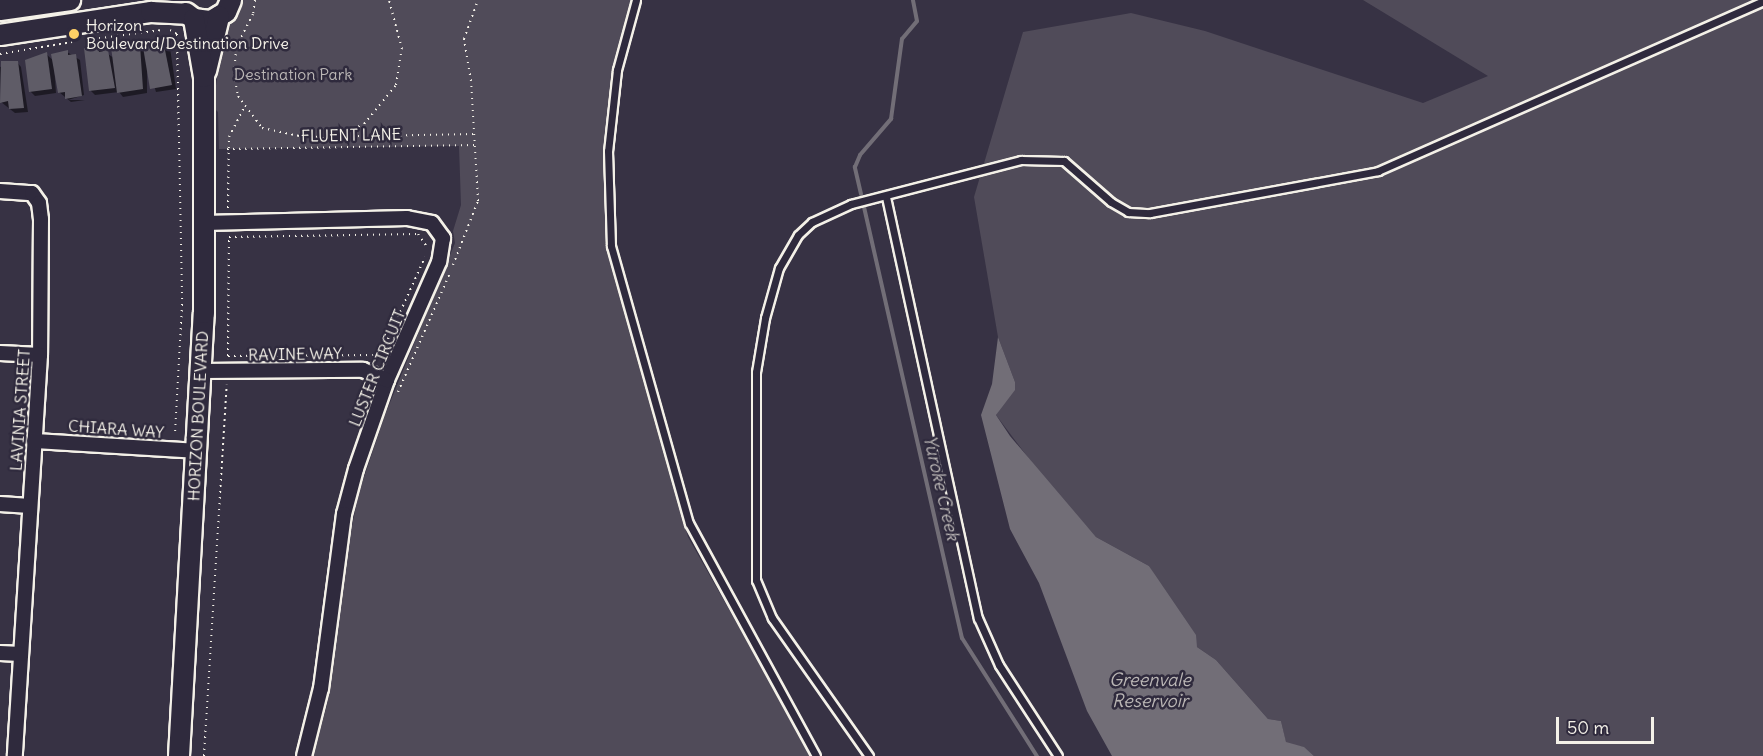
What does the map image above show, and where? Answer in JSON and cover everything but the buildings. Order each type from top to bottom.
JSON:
[{"type":"street","points":[[0,10],[40,2],[70,0]]},
{"type":"street","points":[[0,34],[151,12],[186,11],[219,17],[231,0]]},
{"type":"street","points":[[40,2],[42,27]]},
{"type":"street","name":"HORIZON BOULEVARD","points":[[186,11],[204,77]]},
{"type":"street","name":"HORIZON BOULEVARD","points":[[179,756],[201,371],[204,77],[219,17]]},
{"type":"street","name":"LAVINIA STREET","points":[[0,191],[28,191],[35,195],[41,209],[40,355],[15,756]]},
{"type":"street","name":"LUSTER CIRCUIT","points":[[204,223],[407,218],[437,227],[444,247],[387,380],[344,514],[321,688],[304,756]]},
{"type":"street","points":[[0,353],[40,355]]},
{"type":"street","name":"RAVINE WAY","points":[[201,371],[363,370],[387,380]]},
{"type":"street","name":"CHIARA WAY","points":[[34,441],[196,451]]},
{"type":"street","points":[[0,504],[30,506]]},
{"type":"street","points":[[0,653],[21,654]]},
{"type":"lane","points":[[636,0],[617,70],[609,139],[611,246],[689,523],[816,756]]},
{"type":"lane","points":[[869,756],[761,597],[755,562],[753,415],[765,318],[787,252],[805,228],[830,212],[994,166],[1044,158],[1064,161],[1128,212],[1150,213],[1378,171],[1763,1]]},
{"type":"lane","points":[[886,196],[978,618],[999,666],[1058,756]]},
{"type":"path","points":[[255,0],[253,14],[236,48],[234,74],[244,107],[262,128],[282,135],[476,134]]},
{"type":"path","points":[[333,136],[364,124],[396,85],[402,49],[389,0]]},
{"type":"path","points":[[394,401],[478,201],[476,134],[464,39],[478,0]]},
{"type":"path","points":[[86,39],[169,29],[177,34],[183,304],[175,434]]},
{"type":"path","points":[[0,54],[74,41]]},
{"type":"path","points":[[228,213],[227,149],[244,107]]},
{"type":"path","name":"FLUENT LANE","points":[[227,149],[476,145]]},
{"type":"path","points":[[228,362],[229,230]]},
{"type":"path","points":[[228,356],[375,355],[383,350],[429,250],[418,234],[229,237]]},
{"type":"path","points":[[204,756],[227,379]]},
{"type":"green space","name":"Destination Park","points":[[243,0],[631,0],[613,68],[604,156],[606,244],[688,537],[812,756],[313,756],[327,705],[345,560],[359,492],[385,415],[455,243],[453,231],[461,205],[459,146],[219,149],[218,112],[213,107],[220,57],[227,30]]},
{"type":"green space","points":[[1363,0],[1763,0],[1763,756],[1314,756],[1303,747],[1286,743],[1281,721],[1268,719],[1216,660],[1197,647],[1149,566],[1096,537],[1045,480],[996,415],[1015,382],[998,337],[974,197],[1023,32],[1131,13],[1205,31],[1423,103],[1488,76]]},
{"type":"water","name":"Greenvale Reservoir","points":[[998,337],[1015,382],[1015,390],[996,415],[1010,436],[1096,537],[1149,566],[1196,635],[1197,647],[1216,660],[1268,719],[1281,721],[1286,742],[1304,747],[1314,756],[1112,756],[1087,711],[1039,583],[1010,529],[981,415],[992,384]]},
{"type":"waterway","points":[[861,194],[855,167],[860,155],[891,119],[902,39],[917,21],[913,0]]},
{"type":"waterway","name":"Yuroke Creek","points":[[864,207],[962,638],[1037,756]]},
{"type":"place","name":"Horizon Boulevard/Destination Drive","points":[[74,34]]}]
